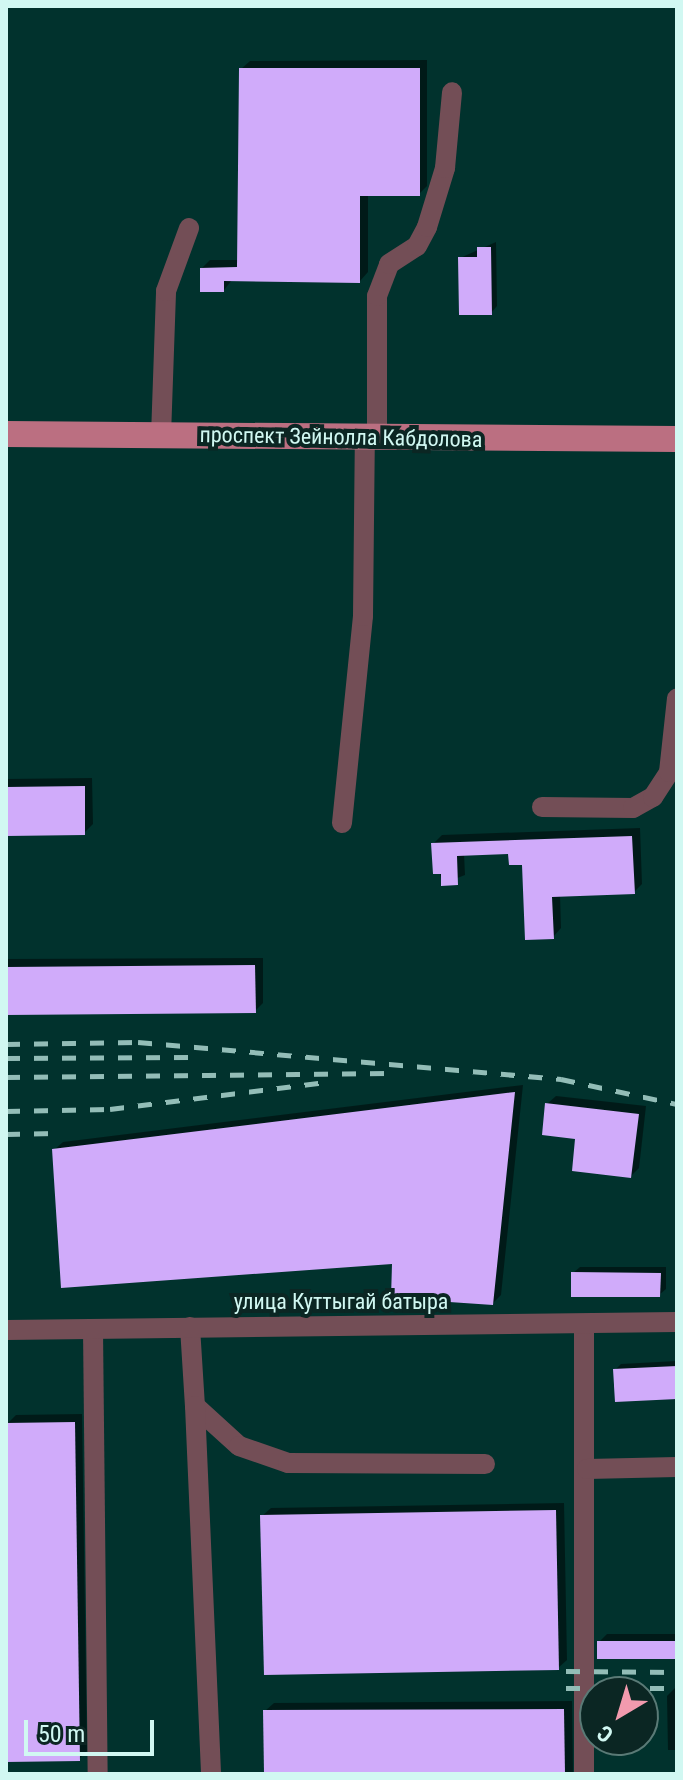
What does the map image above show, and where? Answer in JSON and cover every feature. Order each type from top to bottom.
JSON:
[{"type":"main road","name":"проспект Зейнолла Кабдолова","points":[[6,434],[677,439]]},
{"type":"street","points":[[342,823],[363,616],[377,296],[389,264],[417,246],[427,227],[445,168],[452,92]]},
{"type":"street","points":[[161,436],[166,291],[189,228]]},
{"type":"street","points":[[542,807],[633,808],[653,797],[669,772],[677,698]]},
{"type":"street","name":"улица Куттыгай батыра","points":[[6,1330],[677,1322]]},
{"type":"street","points":[[584,1324],[587,1469],[584,1774]]},
{"type":"street","points":[[190,1327],[211,1774]]},
{"type":"street","points":[[93,1329],[98,1774]]},
{"type":"street","points":[[195,1406],[239,1446],[288,1463],[485,1464]]},
{"type":"street","points":[[587,1469],[677,1467]]},
{"type":"building","points":[[239,68],[420,68],[420,196],[360,196],[360,283],[224,281],[224,292],[200,292],[200,268],[237,267]]},
{"type":"building","points":[[477,247],[491,247],[492,315],[459,315],[458,257],[477,257]]},
{"type":"building","points":[[85,786],[85,835],[6,836],[6,787]]},
{"type":"building","points":[[632,836],[635,894],[552,897],[554,939],[525,940],[522,865],[509,865],[508,854],[457,856],[458,885],[441,886],[441,874],[433,874],[431,843]]},
{"type":"building","points":[[255,965],[256,1013],[6,1015],[6,967]]},
{"type":"building","points":[[515,1092],[493,1305],[391,1298],[392,1264],[61,1288],[52,1149]]},
{"type":"building","points":[[545,1103],[639,1114],[631,1178],[572,1171],[575,1139],[542,1135]]},
{"type":"building","points":[[571,1272],[661,1273],[660,1297],[571,1297]]},
{"type":"building","points":[[677,1366],[677,1399],[615,1402],[613,1369]]},
{"type":"building","points":[[75,1422],[80,1761],[6,1762],[6,1423]]},
{"type":"building","points":[[556,1510],[559,1670],[264,1675],[260,1515]]},
{"type":"building","points":[[597,1641],[677,1641],[677,1659],[597,1659]]},
{"type":"building","points":[[564,1709],[565,1774],[264,1774],[263,1710]]},
{"type":"railway","points":[[6,1044],[138,1042],[561,1079],[677,1104]]},
{"type":"railway","points":[[6,1058],[190,1057]]},
{"type":"railway","points":[[6,1077],[388,1073]]},
{"type":"railway","points":[[6,1111],[110,1109],[328,1082]]},
{"type":"railway","points":[[6,1134],[56,1133]]},
{"type":"railway","points":[[566,1671],[677,1672]]},
{"type":"railway","points":[[566,1688],[677,1688]]}]
